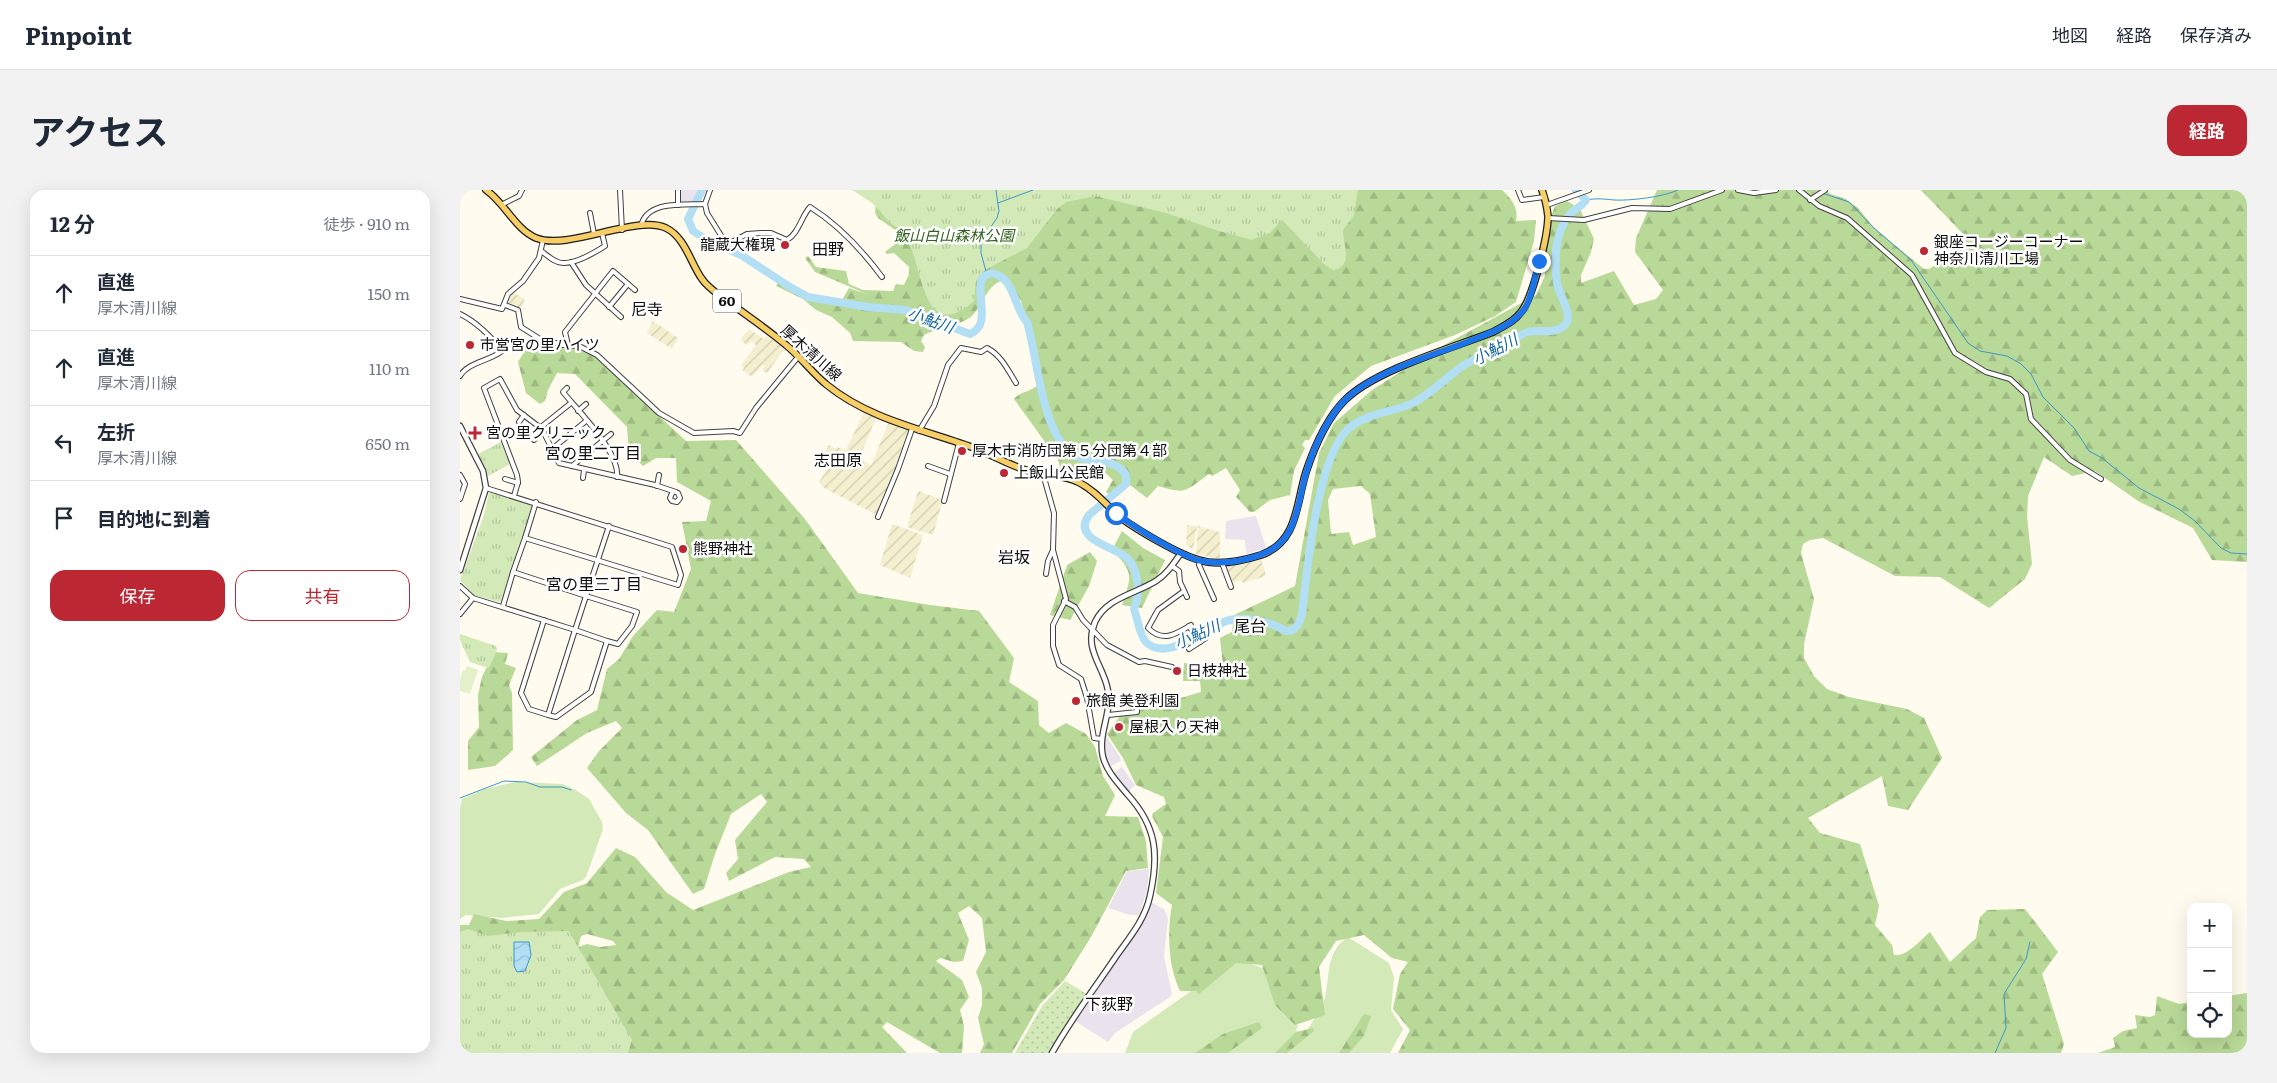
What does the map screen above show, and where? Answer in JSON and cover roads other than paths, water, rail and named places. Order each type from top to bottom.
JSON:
[{"type":"main road","points":[[486,190],[503,204],[530,234],[544,240]]},
{"type":"main road","name":"60","points":[[1202,561],[1222,563],[1262,555],[1277,547],[1285,539],[1293,526],[1304,480],[1316,448],[1335,412],[1354,392],[1374,379],[1493,332],[1517,317],[1526,307],[1530,295],[1548,218],[1547,205],[1542,190]]},
{"type":"main road","name":"厚木清川線","points":[[544,240],[555,240],[641,226],[659,226],[672,232],[708,286],[788,346],[815,375],[838,393],[919,431],[959,443],[1026,470],[1075,480],[1132,525],[1181,552],[1202,561]]},
{"type":"street","points":[[503,204],[519,196],[522,190]]},
{"type":"street","points":[[620,190],[622,230]]},
{"type":"street","points":[[678,190],[679,205]]},
{"type":"street","points":[[710,190],[704,204],[707,213],[719,235],[732,242],[747,234],[762,233],[771,233],[787,240],[792,237],[804,213],[810,207],[828,218],[867,256],[882,277]]},
{"type":"street","points":[[1518,190],[1522,200],[1544,197]]},
{"type":"street","points":[[1547,205],[1589,190]]},
{"type":"street","points":[[1548,218],[1580,220],[1632,208],[1670,209],[1722,190]]},
{"type":"street","points":[[1738,190],[1754,193],[1776,190]]},
{"type":"street","points":[[1799,190],[1810,200],[1847,218],[1912,275],[1955,353],[1986,372],[2010,379],[2026,394],[2031,419],[2070,460],[2101,479]]},
{"type":"street","points":[[1810,200],[1825,190]]},
{"type":"street","points":[[641,226],[643,218],[651,210],[679,205],[704,204]]},
{"type":"street","points":[[590,213],[594,234]]},
{"type":"street","points":[[542,251],[553,260],[562,263],[571,262],[605,246],[602,233]]},
{"type":"street","points":[[460,299],[500,310],[505,305],[508,294],[523,281],[542,251],[544,240]]},
{"type":"street","points":[[571,262],[594,294],[621,317]]},
{"type":"street","points":[[568,345],[565,332],[613,271],[635,290]]},
{"type":"street","points":[[609,307],[628,284]]},
{"type":"street","points":[[505,305],[518,310],[521,327],[540,339],[579,346],[597,355],[659,413],[694,433],[740,433],[756,408],[798,357]]},
{"type":"street","points":[[460,376],[463,370],[496,357],[503,352],[491,338],[476,326],[473,320],[462,316]]},
{"type":"street","points":[[919,431],[934,406],[948,365],[961,348],[981,352],[987,348],[992,350],[999,356],[1016,383]]},
{"type":"street","points":[[514,496],[518,483],[517,472],[484,388],[500,379],[517,410],[541,428],[559,463],[673,491]]},
{"type":"street","points":[[567,388],[562,392],[602,441],[618,469],[617,477]]},
{"type":"street","points":[[506,401],[511,399]]},
{"type":"street","points":[[534,440],[541,428],[571,402]]},
{"type":"street","points":[[578,411],[586,404]]},
{"type":"street","points":[[519,422],[524,415]]},
{"type":"street","points":[[552,449],[586,421]]},
{"type":"street","points":[[460,426],[483,471],[486,488],[460,570]]},
{"type":"street","points":[[878,517],[898,469],[912,428]]},
{"type":"street","points":[[572,466],[611,434]]},
{"type":"street","points":[[944,502],[959,443]]},
{"type":"street","points":[[928,466],[950,474]]},
{"type":"street","points":[[583,478],[584,470]]},
{"type":"street","points":[[1043,474],[1055,519],[1053,550],[1066,599],[1053,624],[1055,659],[1064,670],[1082,679],[1094,738],[1102,739]]},
{"type":"street","points":[[460,475],[465,484],[460,499]]},
{"type":"street","points":[[605,482],[607,475]]},
{"type":"street","points":[[657,486],[659,475]]},
{"type":"street","points":[[505,479],[518,483]]},
{"type":"street","points":[[629,487],[631,480]]},
{"type":"street","points":[[486,488],[536,502],[672,547],[681,575],[678,585],[525,538]]},
{"type":"street","points":[[503,606],[536,502]]},
{"type":"street","points":[[548,715],[609,526]]},
{"type":"street","points":[[1046,574],[1048,561],[1053,550]]},
{"type":"street","points":[[1052,1053],[1072,1020],[1139,924],[1151,892],[1154,852],[1152,832],[1144,814],[1114,779],[1107,767],[1102,752],[1102,739],[1108,716],[1108,690],[1092,652],[1092,630],[1102,612],[1123,597],[1160,578],[1172,566],[1181,552]]},
{"type":"street","points":[[1202,561],[1200,565],[1214,599]]},
{"type":"street","points":[[1222,563],[1231,587]]},
{"type":"street","points":[[1180,565],[1180,582],[1188,597]]},
{"type":"street","points":[[1172,566],[1179,571]]},
{"type":"street","points":[[460,586],[473,598],[618,644],[632,626],[637,612],[514,572]]},
{"type":"street","points":[[1184,591],[1158,610],[1148,628],[1161,637],[1167,637],[1190,626],[1199,642]]},
{"type":"street","points":[[460,614],[473,598]]},
{"type":"street","points":[[1064,601],[1075,607],[1092,630],[1107,645],[1139,662],[1145,661],[1172,667]]},
{"type":"street","points":[[544,620],[521,692],[529,709],[556,717],[590,692],[607,641]]},
{"type":"street","points":[[1189,649],[1206,638]]},
{"type":"street","points":[[1108,716],[1137,712],[1137,695]]},
{"type":"water","points":[[514,942],[529,942],[531,955],[525,971],[517,972],[514,966]]},
{"type":"waterway","name":"小鮎川","points":[[702,190],[688,219],[693,231],[707,240],[741,255],[808,297],[868,307],[906,310],[970,334],[977,330],[982,316],[980,291],[983,277],[991,273],[999,275],[1005,280],[1010,286],[1019,309],[1027,322],[1042,394],[1054,430],[1063,445],[1074,455],[1087,460],[1115,465],[1126,475],[1126,484],[1089,515],[1085,523],[1085,530],[1095,540],[1123,555],[1128,560],[1137,580],[1138,588],[1134,609],[1142,635],[1146,642],[1155,648],[1165,649],[1188,641],[1230,620],[1259,621],[1286,631],[1292,630],[1297,626],[1302,615],[1311,542],[1322,484],[1331,458],[1341,438],[1353,425],[1360,421],[1413,403],[1422,398],[1461,367],[1496,351],[1520,335],[1533,331],[1557,330],[1565,325],[1568,316],[1557,283],[1556,255],[1559,237],[1566,220],[1586,200],[1576,190]]},
{"type":"waterway","points":[[987,275],[981,253],[981,241],[997,218],[999,211],[996,190]]},
{"type":"waterway","points":[[998,203],[1033,190]]},
{"type":"waterway","points":[[1586,200],[1656,197],[1678,190]]},
{"type":"waterway","points":[[1822,193],[1849,202],[1874,228],[1911,260],[1968,343],[1980,351],[2007,356],[2021,364],[2031,374],[2043,397],[2074,428],[2089,451],[2102,458],[2139,488],[2179,509],[2195,521],[2221,548],[2231,553],[2247,554]]},
{"type":"waterway","points":[[460,798],[504,781],[526,782],[540,787],[562,787],[571,790]]},
{"type":"waterway","points":[[1995,1053],[2006,1028],[2004,994],[2026,959],[2030,942]]},
{"type":"place","name":"龍蔵大権現","points":[[785,245]]},
{"type":"place","name":"銀座コージーコーナー 神奈川清川工場","points":[[1924,251]]},
{"type":"place","name":"市営宮の里ハイツ","points":[[470,345]]},
{"type":"place","name":"宮の里クリニック","points":[[475,433]]},
{"type":"place","name":"厚木市消防団第５分団第４部","points":[[962,451]]},
{"type":"place","name":"上飯山公民館","points":[[1004,473]]},
{"type":"place","name":"熊野神社","points":[[683,549]]},
{"type":"place","name":"日枝神社","points":[[1177,671]]},
{"type":"place","name":"旅館 美登利園","points":[[1076,701]]},
{"type":"place","name":"屋根入り天神","points":[[1119,727]]},
{"type":"district","name":"田野","points":[[828,249]]},
{"type":"district","name":"尼寺","points":[[647,309]]},
{"type":"district","name":"宮の里二丁目","points":[[593,453]]},
{"type":"district","name":"志田原","points":[[838,460]]},
{"type":"district","name":"岩坂","points":[[1014,557]]},
{"type":"district","name":"宮の里三丁目","points":[[594,584]]},
{"type":"district","name":"尾台","points":[[1250,626]]},
{"type":"district","name":"下荻野","points":[[1109,1004]]},
{"type":"park label","name":"飯山白山森林公園","points":[[954,236]]}]
